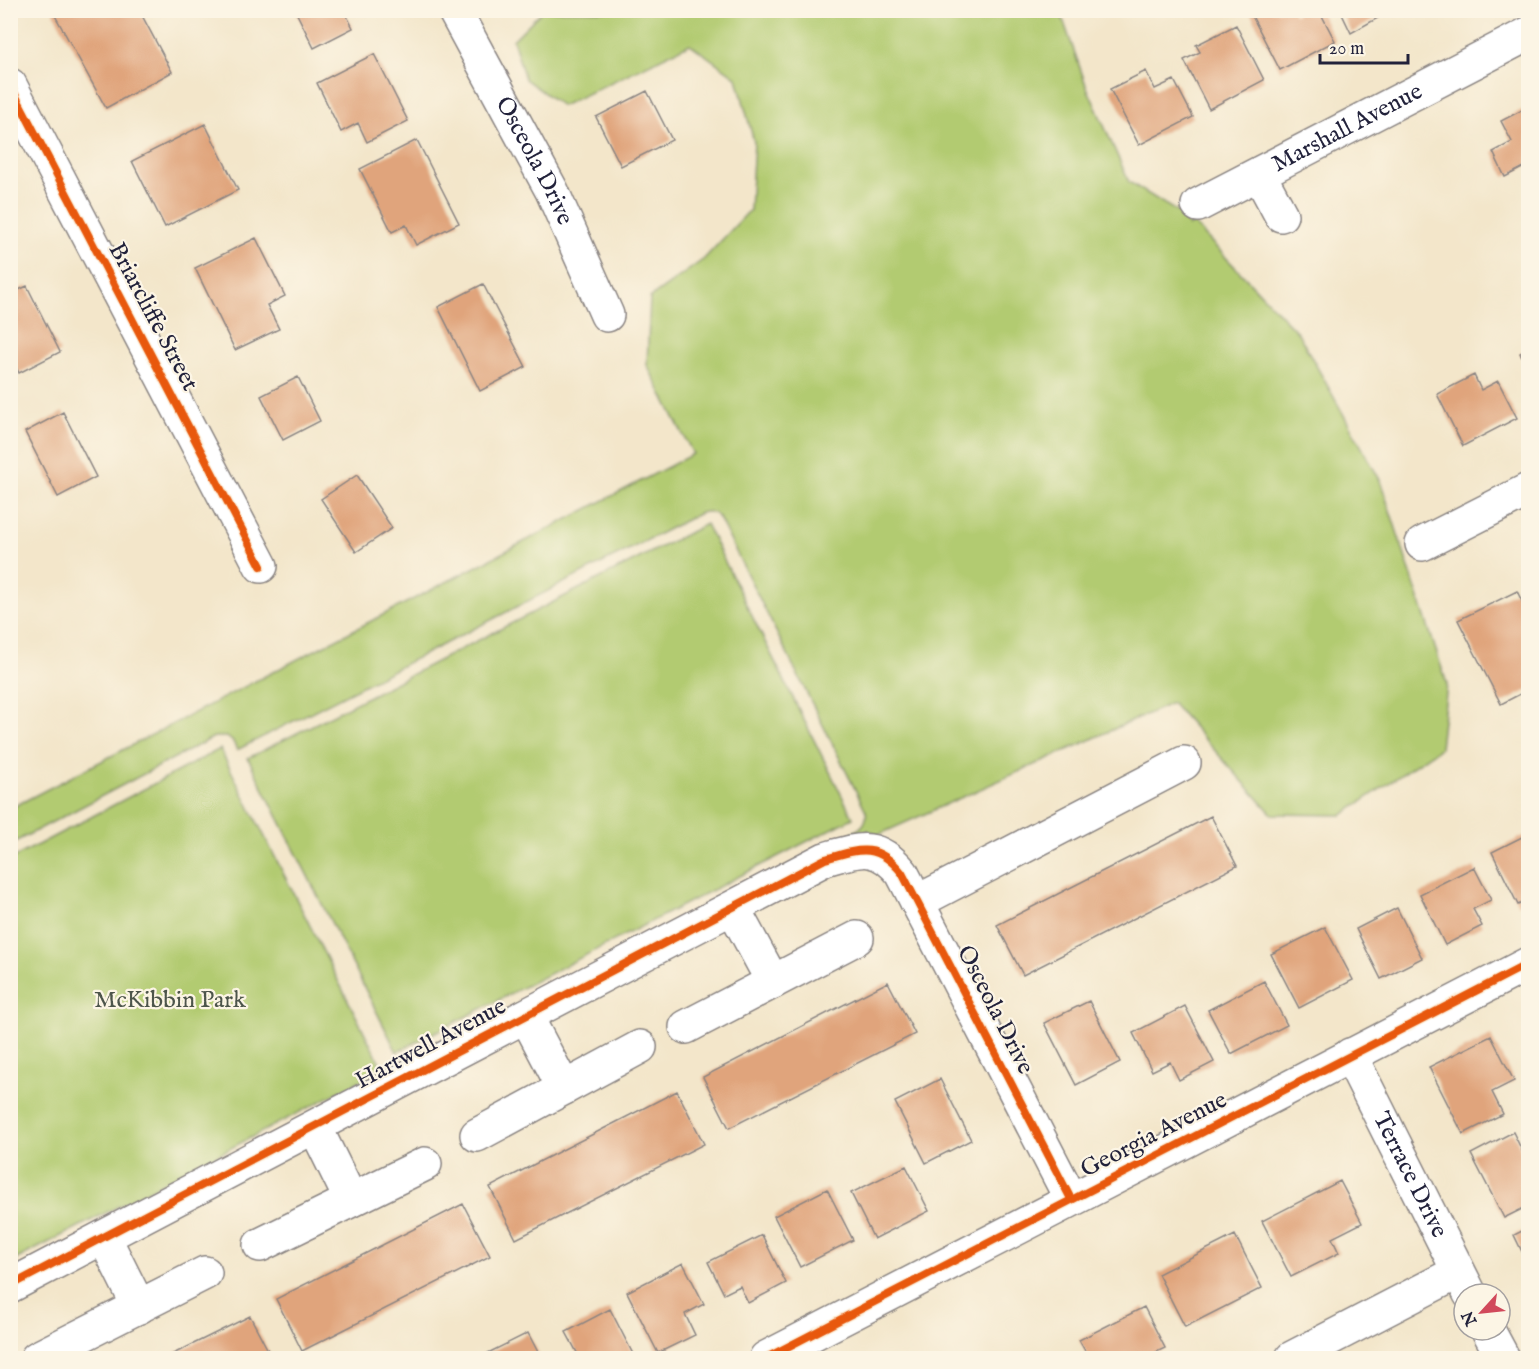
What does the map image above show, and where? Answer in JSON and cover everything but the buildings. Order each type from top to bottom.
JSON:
[{"type":"street","name":"Osceola Drive","points":[[454,10],[552,191],[607,315]]},
{"type":"street","name":"Marshall Avenue","points":[[1198,205],[1528,34]]},
{"type":"street","name":"Briarcliffe Street","points":[[10,85],[261,566]]},
{"type":"street","points":[[1259,174],[1281,215]]},
{"type":"street","points":[[1422,544],[1528,490]]},
{"type":"street","points":[[917,902],[1184,763]]},
{"type":"street","name":"Osceola Drive","points":[[873,851],[890,859],[902,873],[1071,1199]]},
{"type":"street","name":"Hartwell Avenue","points":[[10,1286],[825,859],[851,852],[873,851]]},
{"type":"street","points":[[733,908],[772,982]]},
{"type":"street","points":[[686,1027],[857,938]]},
{"type":"street","name":"Georgia Avenue","points":[[766,1359],[1528,964]]},
{"type":"street","points":[[526,1016],[564,1088]]},
{"type":"street","points":[[477,1135],[640,1047]]},
{"type":"street","name":"Terrace Drive","points":[[1350,1055],[1464,1282]]},
{"type":"street","points":[[315,1126],[351,1200]]},
{"type":"street","points":[[261,1245],[425,1164]]},
{"type":"street","points":[[104,1237],[139,1307]]},
{"type":"street","points":[[37,1359],[205,1273]]},
{"type":"street","points":[[1292,1359],[1452,1288]]},
{"type":"street","points":[[1494,1342],[1503,1359]]},
{"type":"green space","points":[[542,11],[1060,11],[1086,85],[1129,182],[1184,216],[1189,226],[1194,224],[1298,333],[1380,480],[1447,684],[1440,748],[1342,815],[1272,814],[1172,703],[878,835],[868,830],[864,836],[840,839],[855,832],[863,825],[866,811],[719,518],[713,513],[706,512],[700,513],[237,750],[227,737],[214,737],[11,844],[11,808],[693,454],[647,365],[650,298],[704,259],[750,210],[754,142],[737,78],[690,44],[562,106],[525,79],[513,40]]},
{"type":"green space","points":[[706,524],[853,818],[397,1052],[248,758]]},
{"type":"green space","name":"McKibbin Park","points":[[220,749],[383,1069],[11,1262],[11,859]]},
{"type":"cycle path","points":[[10,85],[261,566]]},
{"type":"cycle path","points":[[10,1286],[825,859],[858,851],[876,852],[893,863],[902,873],[1071,1199]]},
{"type":"cycle path","points":[[766,1358],[1528,964]]}]
